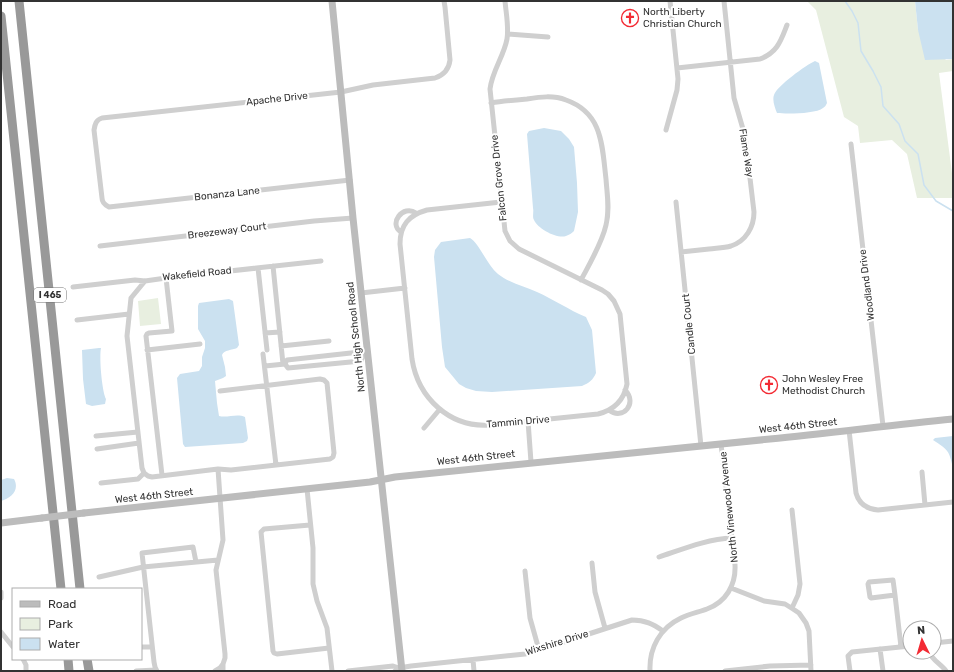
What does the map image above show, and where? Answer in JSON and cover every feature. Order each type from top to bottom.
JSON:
[{"type":"highway","name":"I 465","points":[[19,1],[80,588]]},
{"type":"highway","name":"I 465","points":[[1,16],[60,588]]},
{"type":"highway","points":[[68,660],[69,671]]},
{"type":"highway","points":[[87,660],[89,671]]},
{"type":"street","name":"North High School Road","points":[[332,1],[366,355],[381,479],[399,669]]},
{"type":"street","name":"Apache Drive","points":[[105,205],[102,202],[94,130],[97,120],[102,118],[341,92],[373,85],[440,77],[450,64],[450,47],[444,1]]},
{"type":"street","name":"Falcon Grove Drive","points":[[504,1],[508,34],[490,83],[490,93],[505,231],[514,246],[606,293],[614,301],[620,316],[627,380],[625,390],[630,395],[630,401],[627,409],[619,414],[612,413],[609,410]]},
{"type":"street","points":[[666,130],[678,79],[670,1]]},
{"type":"street","name":"Flame Way","points":[[681,252],[724,248],[735,245],[746,237],[753,223],[754,212],[746,142],[735,103],[724,1]]},
{"type":"street","points":[[677,68],[756,60],[767,56],[779,44],[787,24]]},
{"type":"street","points":[[508,34],[548,38]]},
{"type":"street","points":[[491,103],[551,97],[576,104],[583,109],[593,121],[601,137],[608,208],[607,224],[581,280]]},
{"type":"street","name":"Woodland Drive","points":[[851,144],[883,426]]},
{"type":"street","name":"Bonanza Lane","points":[[105,205],[110,207],[350,180]]},
{"type":"street","points":[[401,232],[407,222],[416,213],[426,210],[501,202]]},
{"type":"street","name":"Candle Court","points":[[676,202],[701,446]]},
{"type":"street","name":"Tammin Drive","points":[[416,213],[410,210],[404,212],[400,215],[396,226],[401,232],[400,244],[412,360],[415,373],[421,387],[429,398],[440,409],[458,420],[486,425],[598,414],[609,410]]},
{"type":"street","name":"Breezeway Court","points":[[100,246],[314,221],[353,218]]},
{"type":"street","name":"Wakefield Road","points":[[73,287],[135,280],[145,281],[321,261]]},
{"type":"street","points":[[265,366],[284,364],[287,360],[360,352],[366,355],[361,361],[288,368],[284,364],[274,266]]},
{"type":"street","points":[[258,268],[265,333],[265,366],[276,465]]},
{"type":"street","points":[[162,476],[146,336],[147,334],[172,331],[166,278]]},
{"type":"street","points":[[145,281],[131,298],[127,336],[139,444],[144,473],[152,477],[218,469],[231,470],[330,459],[333,457],[334,453],[327,383],[324,380],[320,379],[220,391]]},
{"type":"street","points":[[361,292],[405,288]]},
{"type":"street","points":[[77,320],[129,314]]},
{"type":"street","points":[[265,333],[280,332]]},
{"type":"street","points":[[282,346],[329,341]]},
{"type":"street","points":[[147,350],[200,344]]},
{"type":"street","points":[[324,356],[325,364]]},
{"type":"street","points":[[609,410],[621,400],[625,390]]},
{"type":"street","points":[[424,428],[440,409]]},
{"type":"street","name":"West 46th Street","points":[[1,523],[370,482],[395,477],[532,462],[722,444],[953,419]]},
{"type":"street","points":[[528,421],[532,462]]},
{"type":"street","points":[[849,430],[856,493],[859,501],[863,505],[870,509],[878,510],[953,502]]},
{"type":"street","points":[[96,436],[138,432]]},
{"type":"street","points":[[97,449],[139,444]]},
{"type":"street","name":"North Vinewood Avenue","points":[[722,444],[735,570],[735,577],[731,588]]},
{"type":"street","points":[[218,469],[223,540],[216,570],[225,654],[223,671]]},
{"type":"street","points":[[922,472],[925,505]]},
{"type":"street","points":[[101,483],[138,479],[144,473]]},
{"type":"street","points":[[307,489],[313,548],[313,584],[317,601],[327,628],[332,671]]},
{"type":"street","points":[[792,510],[800,584],[798,595],[792,608]]},
{"type":"street","points":[[310,524],[264,529],[261,532],[273,651],[277,654],[329,648]]},
{"type":"street","points":[[659,557],[718,539],[732,538]]},
{"type":"street","points":[[136,671],[157,670],[154,662],[144,591],[142,553],[193,547],[196,562]]},
{"type":"street","points":[[99,577],[143,567],[218,560]]},
{"type":"street","points":[[592,563],[595,592],[605,628]]},
{"type":"street","points":[[525,571],[530,618],[539,650]]},
{"type":"street","points":[[850,671],[848,657],[853,651],[901,646],[896,595],[893,580],[868,583],[870,598],[896,595]]},
{"type":"street","points":[[650,671],[652,652],[663,631],[677,620],[715,605],[723,599],[731,588],[764,601],[780,603],[792,608],[802,616],[808,627],[810,635],[811,668],[770,666],[725,671]]},
{"type":"street","points":[[1,592],[1,598]]},
{"type":"street","name":"Wixshire Drive","points":[[348,671],[392,666],[399,669],[512,656],[539,650],[626,622],[639,620],[654,624],[663,631]]},
{"type":"street","points":[[1,632],[12,646]]},
{"type":"street","points":[[942,642],[953,641]]},
{"type":"street","points":[[142,647],[152,647]]},
{"type":"street","points":[[880,648],[883,671]]},
{"type":"street","points":[[24,660],[26,665],[26,671]]},
{"type":"street","points":[[473,660],[474,671]]},
{"type":"street","points":[[934,660],[946,671]]},
{"type":"street","points":[[215,671],[223,664]]},
{"type":"green space","points":[[807,1],[915,1],[918,30],[946,60],[953,59],[953,71],[939,73],[953,181],[953,198],[917,198],[907,154],[892,140],[860,143],[858,126],[844,117],[816,10]]},
{"type":"green space","points":[[158,298],[161,324],[140,326],[138,301]]},
{"type":"water","points":[[915,1],[953,1],[953,59],[925,60],[918,30]]},
{"type":"water","points":[[815,61],[819,63],[827,103],[824,108],[808,112],[777,113],[773,99],[776,91],[792,76]]},
{"type":"water","points":[[544,128],[561,131],[574,147],[578,212],[574,231],[562,237],[553,235],[539,227],[533,217],[527,134],[529,131]]},
{"type":"water","points":[[470,238],[477,244],[494,270],[502,277],[543,295],[586,317],[592,330],[596,373],[594,378],[587,384],[582,386],[492,392],[476,391],[459,384],[445,367],[434,257],[435,250],[441,242]]},
{"type":"water","points":[[229,299],[233,301],[239,345],[237,348],[226,351],[222,355],[226,376],[215,381],[217,403],[219,416],[239,415],[245,417],[248,438],[247,441],[243,443],[185,447],[183,444],[177,378],[180,374],[199,371],[202,366],[205,341],[198,329],[198,306],[199,303]]},
{"type":"water","points":[[101,348],[101,374],[106,399],[105,404],[92,406],[86,404],[82,350]]},
{"type":"water","points":[[953,436],[953,468],[947,451],[933,440],[935,438]]},
{"type":"water","points":[[7,478],[14,479],[16,487],[11,496],[1,501],[1,480]]},
{"type":"waterway","points":[[845,1],[858,23],[861,51],[881,87],[883,106],[899,124],[905,141],[918,154],[924,185],[936,201],[953,211]]},
{"type":"place","name":"North Liberty Christian Church","points":[[630,18]]},
{"type":"place","name":"John Wesley Free Methodist Church","points":[[769,385]]}]
